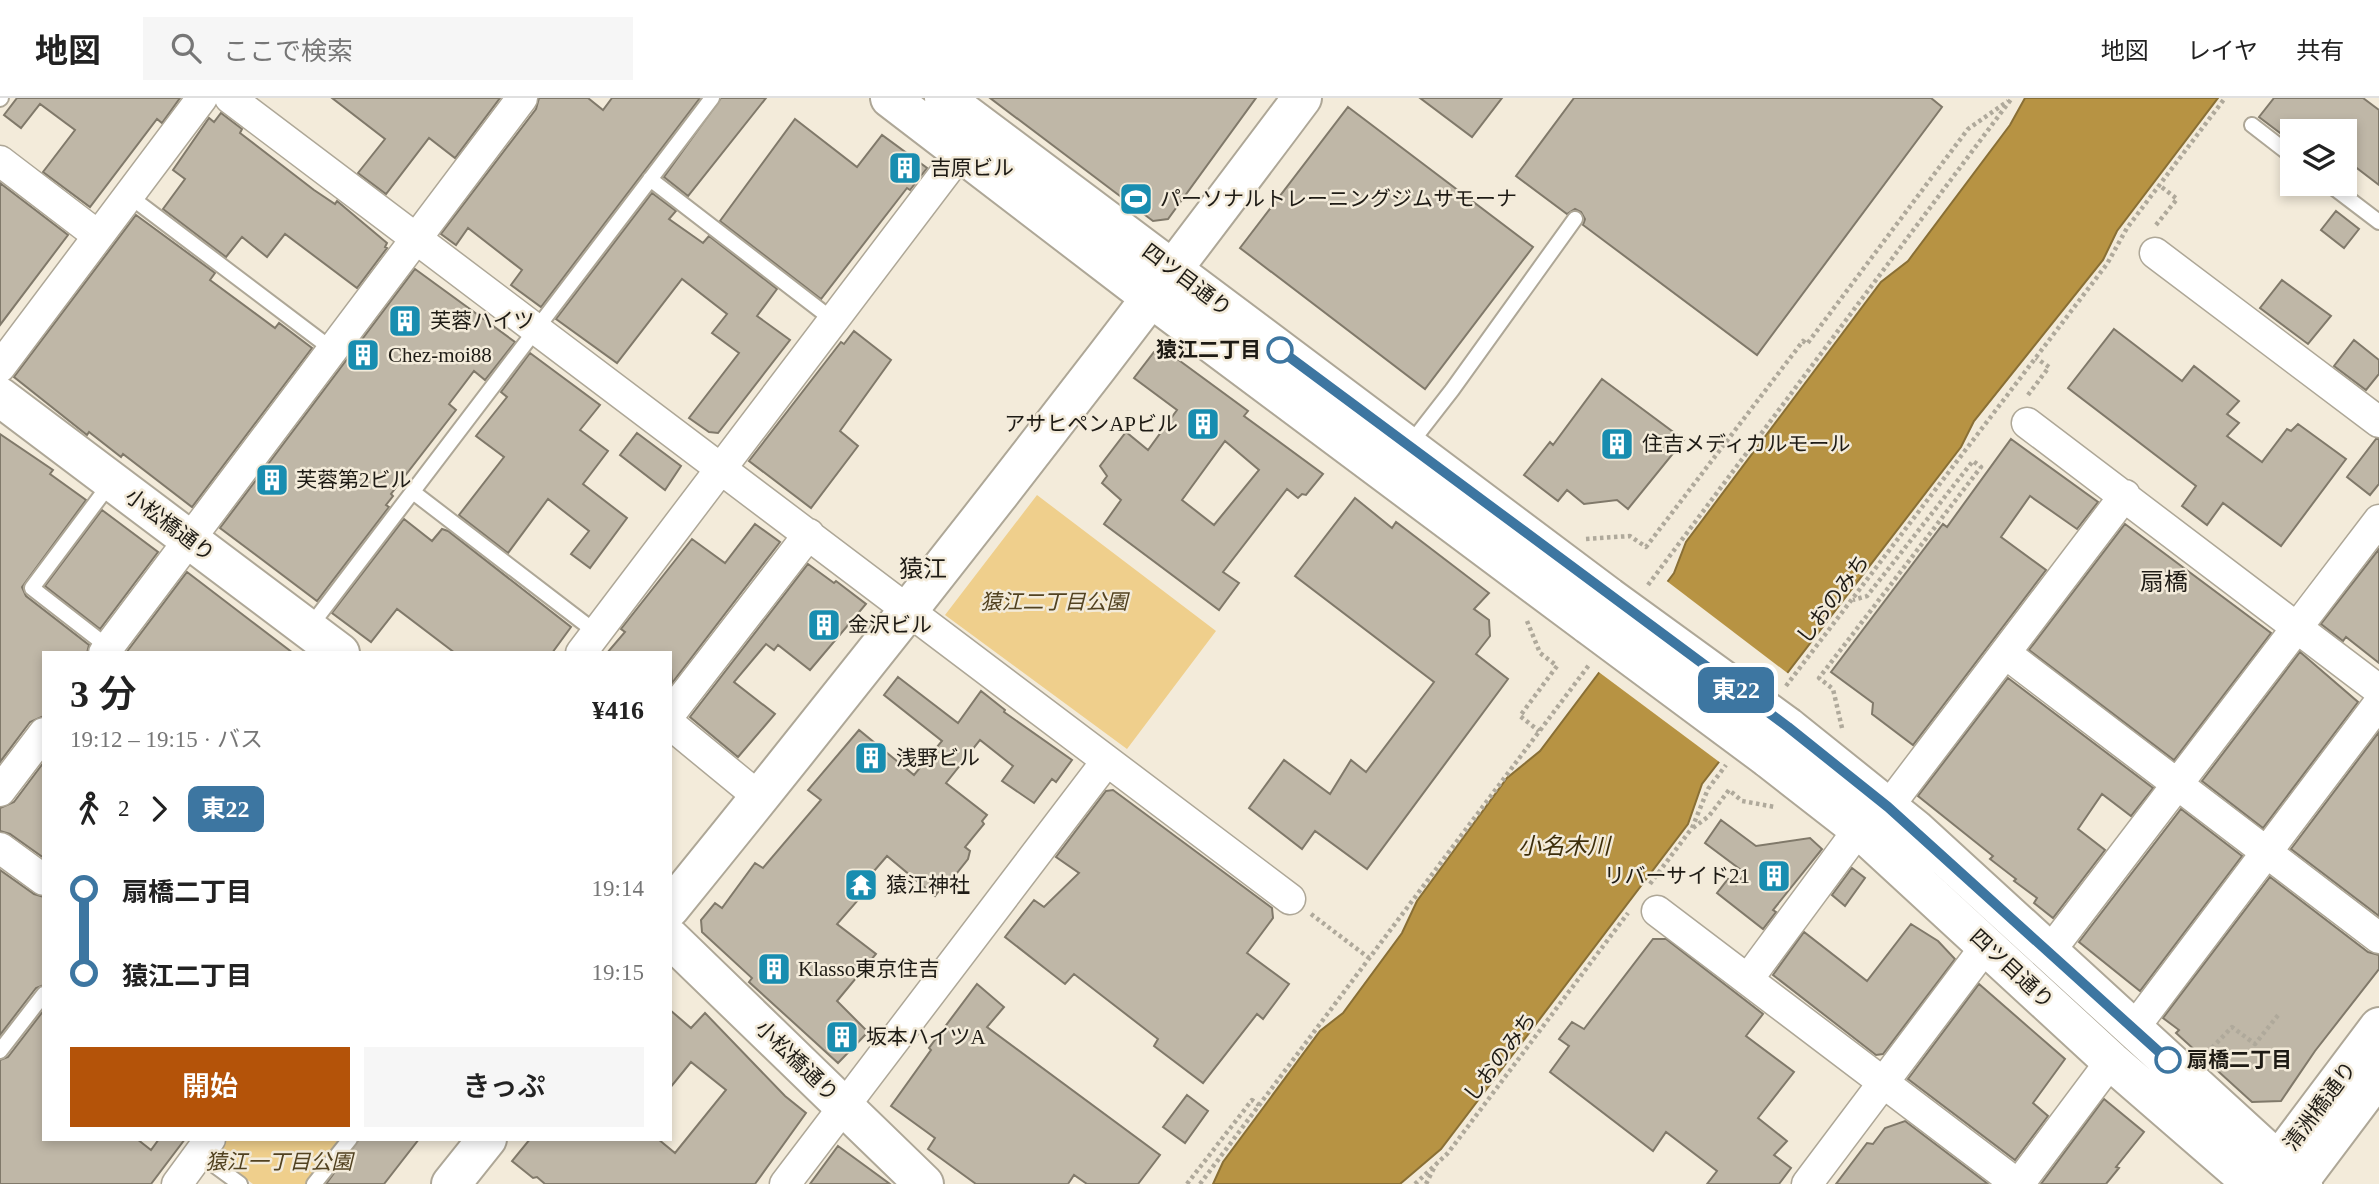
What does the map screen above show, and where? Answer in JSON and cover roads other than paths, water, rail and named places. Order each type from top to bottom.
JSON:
[{"type":"main road","name":"四ツ目通り","points":[[890,98],[961,152],[1408,445],[1599,611],[1763,747],[1873,818],[2050,951],[2134,1028],[2282,1180]]},
{"type":"main road","points":[[672,906],[760,798],[1162,284],[1302,98]]},
{"type":"main road","name":"四ツ目通り","points":[[946,99],[1162,284],[1599,611]]},
{"type":"main road","name":"小松橋通り","points":[[0,397],[190,539],[319,643]]},
{"type":"main road","name":"四ツ目通り","points":[[1873,818],[1986,946],[2111,1061],[2282,1180]]},
{"type":"main road","name":"小松橋通り","points":[[672,940],[923,1184]]},
{"type":"main road","name":"清洲橋通り","points":[[2282,1180],[2379,1027]]},
{"type":"main road","name":"清洲橋通り","points":[[2282,1180],[2375,1088]]},
{"type":"main road","points":[[460,1181],[486,1141]]},
{"type":"street","points":[[0,367],[202,98]]},
{"type":"street","points":[[230,98],[1290,899]]},
{"type":"street","points":[[106,650],[522,98]]},
{"type":"street","points":[[589,643],[961,152]]},
{"type":"street","points":[[0,161],[97,235]]},
{"type":"street","points":[[2152,244],[2379,422]]},
{"type":"street","points":[[2024,413],[2125,495],[2379,690]]},
{"type":"street","points":[[1748,979],[2005,653],[2125,495]]},
{"type":"street","points":[[2050,951],[2379,520]]},
{"type":"street","points":[[672,711],[808,534]]},
{"type":"street","points":[[2005,653],[2379,938]]},
{"type":"street","points":[[2134,1028],[2379,703]]},
{"type":"street","points":[[672,726],[760,798]]},
{"type":"street","points":[[2,783],[42,735]]},
{"type":"street","points":[[785,1184],[1106,762]]},
{"type":"street","points":[[0,848],[42,879]]},
{"type":"street","points":[[1644,904],[1748,979],[2018,1184],[2111,1061]]},
{"type":"street","points":[[1807,1184],[1986,946]]},
{"type":"street","points":[[177,1184],[205,1147]]},
{"type":"lane","points":[[319,643],[413,492],[712,98]]},
{"type":"lane","points":[[2252,125],[2280,147]]},
{"type":"lane","points":[[650,179],[834,320]]},
{"type":"lane","points":[[128,195],[333,350]]},
{"type":"lane","points":[[2345,196],[2379,222]]},
{"type":"lane","points":[[1408,445],[1452,390],[1575,219]]},
{"type":"lane","points":[[106,650],[33,588],[112,481]]},
{"type":"lane","points":[[413,492],[589,643]]},
{"type":"lane","points":[[0,1051],[42,997]]},
{"type":"lane","points":[[314,1184],[347,1141]]},
{"type":"lane","points":[[205,1147],[240,1184]]},
{"type":"water","name":"小名木川","points":[[2025,98],[2218,98],[2117,231],[2103,260],[1974,421],[1961,447],[1702,784],[1688,824],[1441,1149],[1400,1184],[1213,1184],[1223,1162],[1320,1031],[1343,1013],[1402,933],[1417,901],[1507,778],[1540,751],[1674,573],[1686,542],[1881,282],[1908,261],[2010,125]]},
{"type":"place","name":"吉原ビル","points":[[905,168]]},
{"type":"place","name":"パーソナルトレーニングジムサモーナ","points":[[1136,199]]},
{"type":"place","name":"芙蓉ハイツ","points":[[405,321]]},
{"type":"place","name":"猿江二丁目","points":[[1280,350]]},
{"type":"place","name":"Chez-moi88","points":[[363,355]]},
{"type":"place","name":"アサヒペンAPビル","points":[[1203,424]]},
{"type":"place","name":"住吉メディカルモール","points":[[1617,444]]},
{"type":"place","name":"芙蓉第2ビル","points":[[272,480]]},
{"type":"place","name":"金沢ビル","points":[[824,625]]},
{"type":"place","name":"浅野ビル","points":[[871,758]]},
{"type":"place","name":"リバーサイド21","points":[[1774,876]]},
{"type":"place","name":"猿江神社","points":[[861,885]]},
{"type":"place","name":"Klasso東京住吉","points":[[774,969]]},
{"type":"place","name":"坂本ハイツA","points":[[842,1037]]},
{"type":"place","name":"扇橋二丁目","points":[[2168,1060]]},
{"type":"district","name":"猿江","points":[[923,569]]},
{"type":"district","name":"扇橋","points":[[2164,582]]},
{"type":"park label","name":"猿江二丁目公園","points":[[1054,602]]},
{"type":"park label","name":"猿江一丁目公園","points":[[279,1162]]}]
